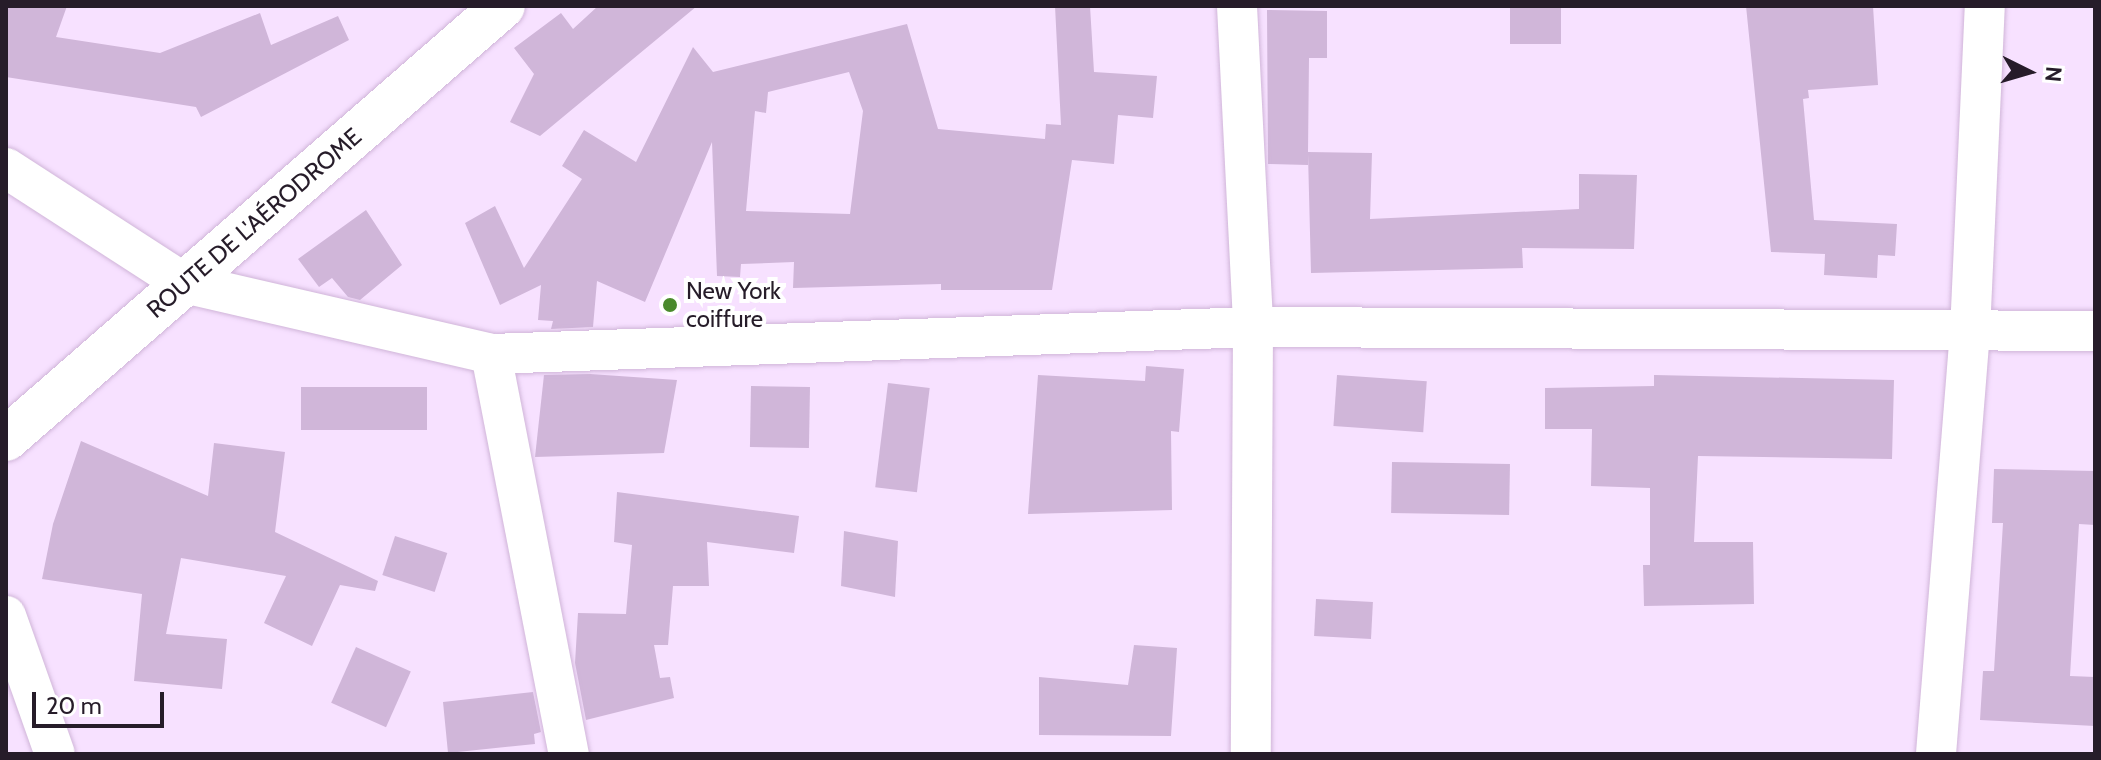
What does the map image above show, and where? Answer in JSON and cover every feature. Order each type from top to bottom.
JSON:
[{"type":"street","name":"ROUTE DE L'AÉRODROME","points":[[6,439],[503,6]]},
{"type":"street","points":[[1237,6],[1253,327],[1251,754]]},
{"type":"street","points":[[1936,754],[1970,332],[1985,6]]},
{"type":"street","points":[[6,168],[184,283],[491,354],[1253,327],[2095,331]]},
{"type":"street","points":[[491,354],[569,754]]},
{"type":"street","points":[[6,616],[55,754]]},
{"type":"building","points":[[6,6],[67,6],[56,37],[160,53],[260,13],[271,45],[338,16],[349,40],[201,117],[196,107],[6,77]]},
{"type":"building","points":[[598,6],[697,6],[540,136],[510,122],[534,74],[514,48],[561,13],[573,29]]},
{"type":"building","points":[[1055,6],[1090,6],[1094,72],[1157,76],[1153,118],[1118,115],[1114,164],[1072,160],[1052,290],[941,290],[941,284],[793,288],[794,262],[741,264],[740,277],[717,276],[712,142],[645,302],[597,281],[593,327],[551,329],[553,321],[538,320],[541,285],[500,305],[465,223],[495,206],[524,268],[582,179],[562,166],[584,130],[636,162],[693,47],[713,72],[907,24],[938,129],[1045,139],[1046,124],[1061,125]],"holes":[[[849,72],[863,111],[850,214],[746,211],[755,111],[766,113],[768,92]]]},
{"type":"building","points":[[1510,6],[1561,6],[1561,44],[1510,44]]},
{"type":"building","points":[[1746,6],[1873,6],[1878,85],[1808,90],[1809,98],[1803,99],[1814,220],[1897,224],[1895,256],[1878,255],[1877,278],[1824,275],[1825,254],[1771,252]]},
{"type":"building","points":[[1267,10],[1327,11],[1327,58],[1309,58],[1308,152],[1372,153],[1370,219],[1579,209],[1579,174],[1637,175],[1634,249],[1522,248],[1523,268],[1311,273],[1308,154],[1308,165],[1268,164]]},
{"type":"building","points":[[366,210],[402,265],[360,300],[348,297],[332,278],[319,287],[298,259]]},
{"type":"building","points":[[1146,366],[1184,369],[1179,432],[1171,431],[1172,510],[1028,514],[1038,375],[1145,381]]},
{"type":"building","points":[[590,374],[677,380],[664,453],[535,457],[544,375]]},
{"type":"building","points":[[1337,375],[1427,381],[1423,432],[1333,426]]},
{"type":"building","points":[[1654,375],[1894,380],[1892,459],[1698,456],[1694,542],[1753,542],[1754,604],[1644,606],[1643,565],[1650,565],[1650,488],[1591,486],[1592,429],[1545,429],[1545,388],[1654,386]]},
{"type":"building","points":[[888,383],[930,388],[917,492],[875,487]]},
{"type":"building","points":[[751,386],[810,387],[809,448],[750,447]]},
{"type":"building","points":[[301,387],[427,387],[427,430],[301,430]]},
{"type":"building","points":[[81,441],[208,496],[214,443],[285,452],[275,532],[378,581],[375,591],[340,585],[312,646],[264,623],[286,576],[181,558],[166,634],[227,639],[222,689],[134,681],[142,594],[42,579],[53,524]]},
{"type":"building","points":[[1392,462],[1510,464],[1509,515],[1391,513]]},
{"type":"building","points":[[1994,469],[2095,471],[2095,525],[2079,524],[2070,676],[2095,677],[2095,726],[1980,720],[1983,671],[1994,671],[2003,523],[1992,523]]},
{"type":"building","points":[[617,492],[799,516],[794,553],[707,542],[709,586],[673,586],[668,645],[654,645],[660,678],[670,677],[674,698],[586,720],[575,663],[578,613],[626,614],[632,545],[614,542]]},
{"type":"building","points":[[844,531],[898,541],[895,597],[841,586]]},
{"type":"building","points":[[395,536],[447,553],[435,592],[382,575]]},
{"type":"building","points":[[1316,599],[1373,602],[1371,639],[1314,636]]},
{"type":"building","points":[[1134,645],[1177,648],[1171,736],[1039,735],[1039,677],[1128,685]]},
{"type":"building","points":[[356,647],[411,671],[386,727],[331,703]]},
{"type":"building","points":[[533,692],[541,732],[534,734],[535,744],[448,753],[443,702]]},
{"type":"place","name":"New York coiffure","points":[[670,305]]}]
